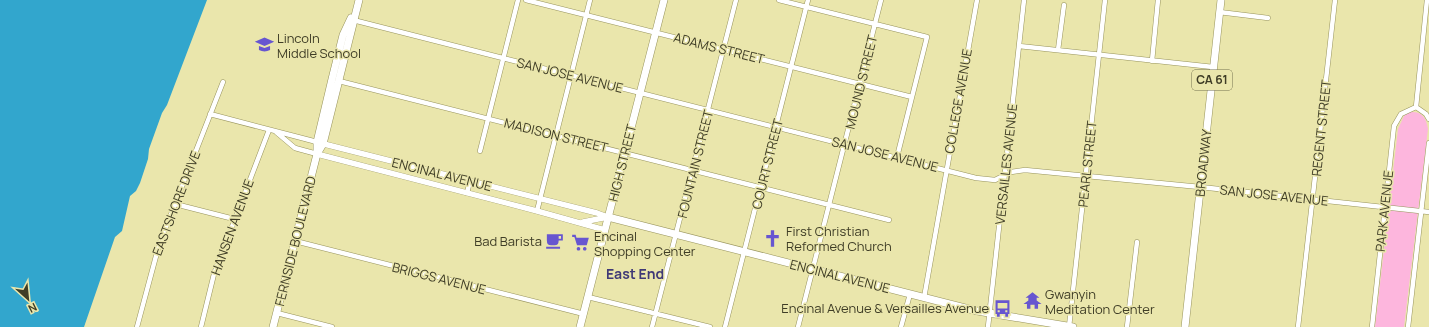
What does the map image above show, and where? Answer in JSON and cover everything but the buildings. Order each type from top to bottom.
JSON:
[{"type":"main road","name":"FERNSIDE BOULEVARD","points":[[273,327],[317,154],[339,81],[355,0]]},
{"type":"main road","name":"FERNSIDE BOULEVARD","points":[[320,143],[344,35],[352,21],[359,0]]},
{"type":"main road","name":"HIGH STREET","points":[[580,327],[664,0]]},
{"type":"main road","name":"BROADWAY","points":[[1185,327],[1221,0]]},
{"type":"main road","points":[[341,46],[341,71]]},
{"type":"main road","name":"ENCINAL AVENUE","points":[[608,217],[990,314],[1070,327]]},
{"type":"street","points":[[480,151],[518,0]]},
{"type":"street","name":"ADAMS STREET","points":[[526,0],[912,98]]},
{"type":"street","points":[[537,211],[590,0]]},
{"type":"street","name":"FOUNTAIN STREET","points":[[652,327],[736,0]]},
{"type":"street","points":[[778,0],[927,38],[897,158]]},
{"type":"street","name":"COURT STREET","points":[[725,327],[808,0]]},
{"type":"street","name":"MOUND STREET","points":[[798,327],[881,0]]},
{"type":"street","name":"COLLEGE AVENUE","points":[[924,298],[977,0]]},
{"type":"street","name":"VERSAILLES AVENUE","points":[[988,327],[1024,0]]},
{"type":"street","name":"PEARL STREET","points":[[1070,327],[1105,0]]},
{"type":"street","points":[[1152,61],[1158,0]]},
{"type":"street","name":"REGENT STREET","points":[[1298,327],[1335,0]]},
{"type":"street","points":[[1427,0],[1416,107],[1426,114],[1429,119]]},
{"type":"street","points":[[1058,50],[1064,5]]},
{"type":"street","points":[[1219,12],[1268,18]]},
{"type":"street","name":"SAN JOSE AVENUE","points":[[352,21],[986,180],[995,180],[1017,170],[1025,170],[1429,212]]},
{"type":"street","points":[[1018,46],[1213,68]]},
{"type":"street","name":"MADISON STREET","points":[[339,81],[889,220]]},
{"type":"street","name":"EASTSHORE DRIVE","points":[[137,327],[154,258],[222,82]]},
{"type":"street","name":"PARK AVENUE","points":[[1372,327],[1394,126],[1401,114],[1416,107]]},
{"type":"street","name":"ENCINAL AVENUE","points":[[210,114],[608,217]]},
{"type":"street","name":"HANSEN AVENUE","points":[[200,327],[214,274],[269,130]]},
{"type":"street","name":"ENCINAL AVENUE","points":[[276,132],[295,148],[581,222],[605,230]]},
{"type":"street","points":[[1408,327],[1429,143]]},
{"type":"street","points":[[468,193],[470,182]]},
{"type":"street","points":[[175,204],[234,219]]},
{"type":"street","name":"ENCINAL AVENUE","points":[[581,222],[608,217]]},
{"type":"street","name":"BRIGGS AVENUE","points":[[295,241],[584,314]]},
{"type":"street","points":[[1127,327],[1137,242]]},
{"type":"street","points":[[901,327],[910,294]]},
{"type":"street","points":[[588,297],[710,327]]},
{"type":"street","points":[[277,313],[332,327]]},
{"type":"shaded area","points":[[1409,112],[1417,113],[1423,116],[1428,129],[1404,327],[1375,327],[1398,129],[1404,116]]},
{"type":"water","points":[[0,0],[207,0],[167,105],[162,113],[149,149],[148,159],[140,183],[136,191],[130,196],[122,231],[115,237],[84,327],[0,327]]},
{"type":"place","name":"Lincoln Middle School","points":[[264,45]]},
{"type":"place","name":"First Christian Reformed Church","points":[[773,238]]},
{"type":"place","name":"Bad Barista","points":[[555,241]]},
{"type":"place","name":"Encinal Shopping Center","points":[[581,243]]},
{"type":"place","name":"Gwanyin Meditation Center","points":[[1032,301]]},
{"type":"place","name":"Encinal Avenue & Versailles Avenue","points":[[1002,308]]},
{"type":"district","name":"East End","points":[[635,274]]}]
